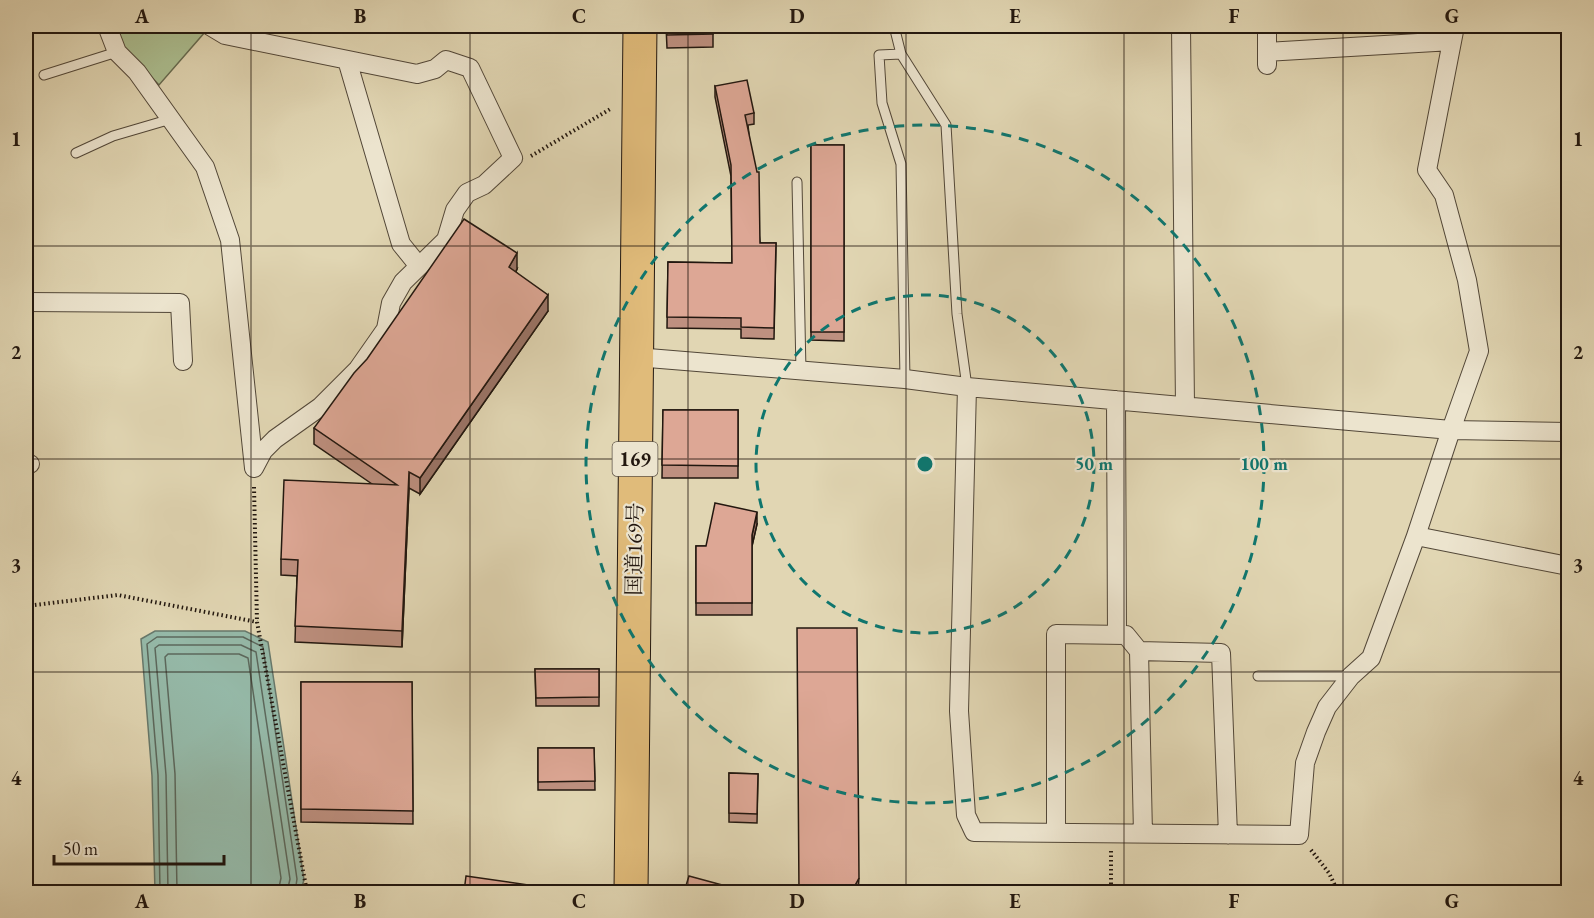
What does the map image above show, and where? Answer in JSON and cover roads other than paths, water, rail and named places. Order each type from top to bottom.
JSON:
[{"type":"highway","name":"国道169号","points":[[631,892],[640,26]]},
{"type":"street","points":[[107,26],[117,52],[137,72],[206,167],[230,240],[254,468],[263,451],[320,407],[358,369],[386,329],[391,303],[403,282],[446,240],[455,210],[467,193],[484,185],[513,158],[470,68],[446,60],[435,69],[417,74],[225,35],[210,26]]},
{"type":"street","points":[[1181,26],[1185,406]]},
{"type":"street","points":[[967,387],[959,711],[966,815],[974,832],[1299,835],[1305,763],[1327,707],[1351,676],[1371,658],[1416,537],[1479,351],[1467,280],[1444,195],[1427,170],[1454,33],[1267,58],[1267,26]]},
{"type":"street","points":[[346,60],[401,244],[418,265]]},
{"type":"street","points":[[26,302],[180,303],[183,361]]},
{"type":"street","points":[[636,357],[905,379],[967,387],[1451,430],[1569,432]]},
{"type":"street","points":[[1116,400],[1117,635]]},
{"type":"street","points":[[1416,537],[1569,566]]},
{"type":"street","points":[[1056,833],[1056,634],[1126,635],[1139,651],[1143,834]]},
{"type":"street","points":[[1139,651],[1221,653],[1228,835]]},
{"type":"lane","points":[[894,26],[901,54],[946,125],[957,314],[967,387]]},
{"type":"lane","points":[[44,75],[117,52]]},
{"type":"lane","points":[[901,54],[879,55],[882,103],[901,164],[905,379]]},
{"type":"lane","points":[[76,153],[113,136],[171,119]]},
{"type":"lane","points":[[797,182],[801,371]]},
{"type":"lane","points":[[1257,676],[1351,676]]},
{"type":"water","points":[[155,631],[245,631],[268,642],[304,880],[300,892],[155,892],[152,776],[141,639]]}]
